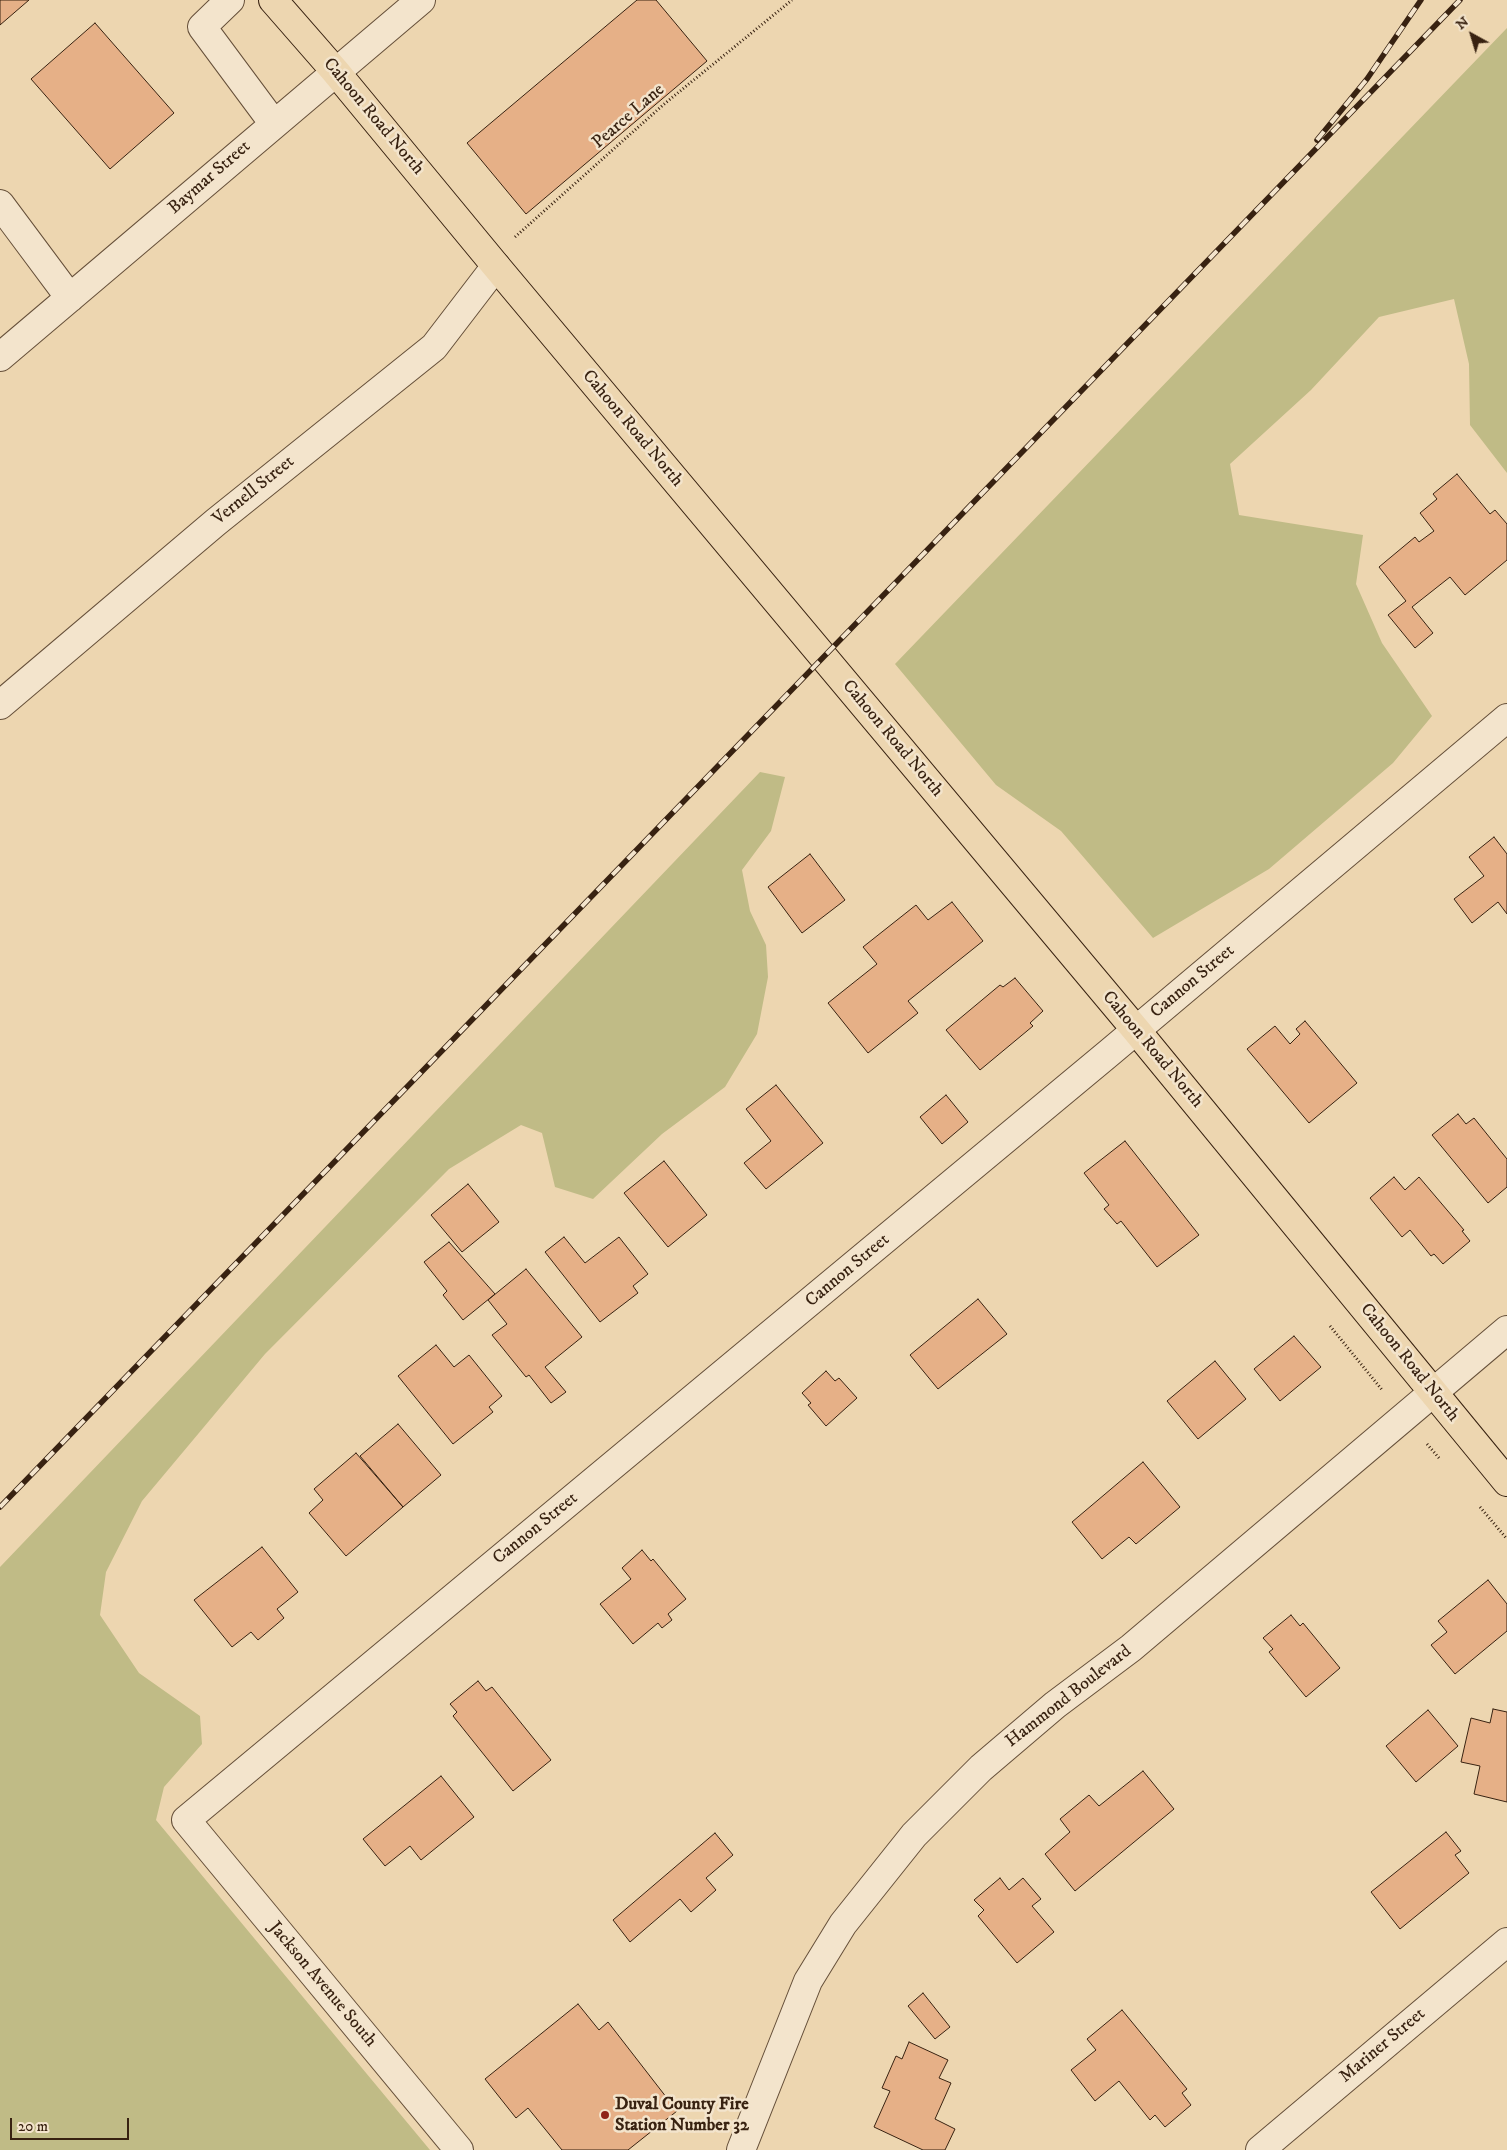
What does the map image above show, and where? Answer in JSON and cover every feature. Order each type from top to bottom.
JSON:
[{"type":"main road","name":"Cahoon Road North","points":[[273,0],[335,71],[1136,1030],[1507,1482]]},
{"type":"street","points":[[230,0],[202,27],[274,124]]},
{"type":"street","name":"Baymar Street","points":[[0,357],[421,0]]},
{"type":"street","points":[[0,204],[70,298]]},
{"type":"street","name":"Vernell Street","points":[[0,705],[216,522],[434,347],[496,266]]},
{"type":"street","name":"Cannon Street","points":[[186,1820],[1136,1030],[1507,718]]},
{"type":"street","name":"Hammond Boulevard","points":[[741,2150],[808,1980],[843,1924],[914,1835],[981,1768],[1048,1711],[1131,1648],[1507,1330]]},
{"type":"street","name":"Jackson Avenue South","points":[[186,1820],[459,2150]]},
{"type":"street","name":"Mariner Street","points":[[1260,2150],[1507,1942]]},
{"type":"path","name":"Pearce Lane","points":[[496,266],[517,234],[663,105],[792,0]]},
{"type":"shaded area","points":[[1507,28],[1507,473],[1470,425],[1469,364],[1454,299],[1379,317],[1311,390],[1230,464],[1239,515],[1363,535],[1356,584],[1382,643],[1432,716],[1393,763],[1269,869],[1153,938],[1061,831],[996,785],[895,664]]},
{"type":"shaded area","points":[[760,772],[785,777],[771,831],[742,870],[750,911],[766,945],[768,977],[757,1034],[725,1087],[662,1134],[593,1199],[555,1187],[542,1133],[521,1125],[449,1169],[265,1354],[142,1501],[106,1572],[100,1615],[139,1673],[200,1716],[202,1744],[164,1787],[156,1820],[430,2150],[0,2150],[0,1567]]},
{"type":"building","points":[[0,0],[29,0],[0,25]]},
{"type":"building","points":[[637,0],[656,0],[707,61],[526,214],[467,143]]},
{"type":"building","points":[[95,23],[174,113],[110,169],[31,79]]},
{"type":"building","points":[[1457,474],[1490,514],[1495,510],[1507,524],[1507,560],[1465,595],[1450,577],[1412,607],[1433,633],[1415,648],[1388,615],[1406,601],[1379,567],[1415,537],[1419,542],[1434,531],[1420,513],[1437,499],[1433,494]]},
{"type":"building","points":[[1494,837],[1507,854],[1507,914],[1498,902],[1472,923],[1454,899],[1484,876],[1469,857]]},
{"type":"building","points":[[810,854],[845,900],[802,933],[768,887]]},
{"type":"building","points":[[952,902],[983,941],[908,1001],[918,1013],[868,1053],[828,1003],[877,964],[863,947],[916,905],[928,920]]},
{"type":"building","points":[[1015,978],[1043,1011],[1030,1023],[1033,1026],[980,1070],[946,1030],[1000,985],[1003,987]]},
{"type":"building","points":[[1305,1021],[1357,1083],[1309,1123],[1247,1049],[1275,1026],[1290,1044],[1300,1034],[1296,1029]]},
{"type":"building","points":[[776,1085],[823,1143],[766,1189],[744,1163],[771,1141],[746,1109]]},
{"type":"building","points":[[946,1095],[968,1122],[942,1144],[920,1117]]},
{"type":"building","points":[[1458,1114],[1466,1124],[1474,1118],[1507,1159],[1507,1187],[1488,1203],[1432,1135]]},
{"type":"building","points":[[1125,1141],[1199,1235],[1157,1267],[1121,1221],[1117,1224],[1104,1209],[1109,1205],[1084,1173]]},
{"type":"building","points":[[664,1161],[707,1215],[668,1247],[624,1193]]},
{"type":"building","points":[[1394,1177],[1405,1190],[1419,1177],[1464,1230],[1462,1231],[1470,1241],[1443,1264],[1434,1254],[1431,1256],[1410,1230],[1402,1237],[1370,1198]]},
{"type":"building","points":[[468,1184],[499,1222],[462,1252],[431,1215]]},
{"type":"building","points":[[564,1237],[585,1263],[619,1237],[648,1274],[633,1286],[638,1293],[600,1322],[545,1252]]},
{"type":"building","points":[[449,1242],[495,1294],[463,1320],[443,1295],[447,1291],[424,1262]]},
{"type":"building","points":[[526,1269],[582,1337],[545,1367],[566,1392],[551,1403],[529,1375],[526,1377],[492,1335],[507,1324],[488,1300]]},
{"type":"building","points":[[978,1299],[1007,1334],[938,1389],[910,1355]]},
{"type":"building","points":[[1294,1336],[1321,1367],[1280,1401],[1254,1369]]},
{"type":"building","points":[[436,1345],[454,1367],[469,1355],[502,1396],[489,1407],[493,1412],[453,1444],[398,1376]]},
{"type":"building","points":[[1215,1361],[1246,1399],[1198,1439],[1167,1401]]},
{"type":"building","points":[[826,1371],[835,1381],[839,1378],[857,1398],[826,1426],[808,1405],[811,1403],[802,1393]]},
{"type":"building","points":[[398,1424],[441,1475],[403,1507],[360,1456]]},
{"type":"building","points":[[356,1453],[403,1507],[346,1556],[309,1513],[323,1500],[314,1489]]},
{"type":"building","points":[[1143,1462],[1180,1507],[1136,1544],[1129,1537],[1102,1559],[1072,1522]]},
{"type":"building","points":[[262,1547],[298,1592],[277,1609],[284,1618],[258,1640],[251,1632],[232,1647],[194,1600]]},
{"type":"building","points":[[642,1550],[651,1561],[653,1559],[686,1599],[668,1614],[672,1620],[662,1628],[658,1623],[633,1644],[600,1604],[631,1579],[622,1568]]},
{"type":"building","points":[[1488,1580],[1507,1604],[1507,1631],[1455,1674],[1431,1645],[1447,1632],[1438,1621]]},
{"type":"building","points":[[1291,1615],[1300,1626],[1303,1623],[1340,1668],[1306,1697],[1269,1652],[1273,1649],[1263,1638]]},
{"type":"building","points":[[478,1681],[486,1691],[492,1687],[551,1760],[513,1791],[453,1716],[457,1712],[450,1704]]},
{"type":"building","points":[[1493,1709],[1507,1712],[1507,1802],[1474,1794],[1480,1766],[1461,1762],[1471,1718],[1490,1723]]},
{"type":"building","points":[[1428,1710],[1458,1746],[1416,1782],[1386,1746]]},
{"type":"building","points":[[1143,1771],[1174,1809],[1075,1891],[1045,1854],[1070,1832],[1060,1819],[1089,1795],[1099,1806]]},
{"type":"building","points":[[441,1776],[474,1817],[421,1860],[410,1846],[385,1866],[363,1839]]},
{"type":"building","points":[[1446,1832],[1461,1851],[1455,1855],[1469,1873],[1400,1929],[1371,1892]]},
{"type":"building","points":[[715,1833],[733,1855],[706,1878],[716,1890],[691,1912],[680,1899],[630,1942],[613,1920]]},
{"type":"building","points":[[1000,1878],[1009,1890],[1023,1878],[1041,1899],[1032,1906],[1054,1932],[1017,1963],[978,1916],[984,1910],[974,1900]]},
{"type":"building","points":[[923,1993],[950,2027],[935,2039],[908,2006]]},
{"type":"building","points":[[578,2004],[599,2030],[608,2022],[677,2111],[628,2150],[562,2150],[528,2108],[516,2118],[485,2079]]},
{"type":"building","points":[[1122,2010],[1187,2089],[1182,2093],[1191,2105],[1165,2127],[1155,2115],[1150,2120],[1119,2081],[1095,2101],[1071,2070],[1096,2050],[1087,2039]]},
{"type":"building","points":[[909,2042],[948,2060],[939,2078],[951,2083],[935,2119],[955,2129],[945,2150],[923,2150],[874,2127],[890,2091],[882,2088],[896,2056],[902,2059]]},
{"type":"railway","points":[[1317,140],[1367,79],[1421,0]]},
{"type":"railway","points":[[0,1507],[1460,0]]},
{"type":"place","name":"Duval County Fire Station Number 32","points":[[605,2115]]}]
